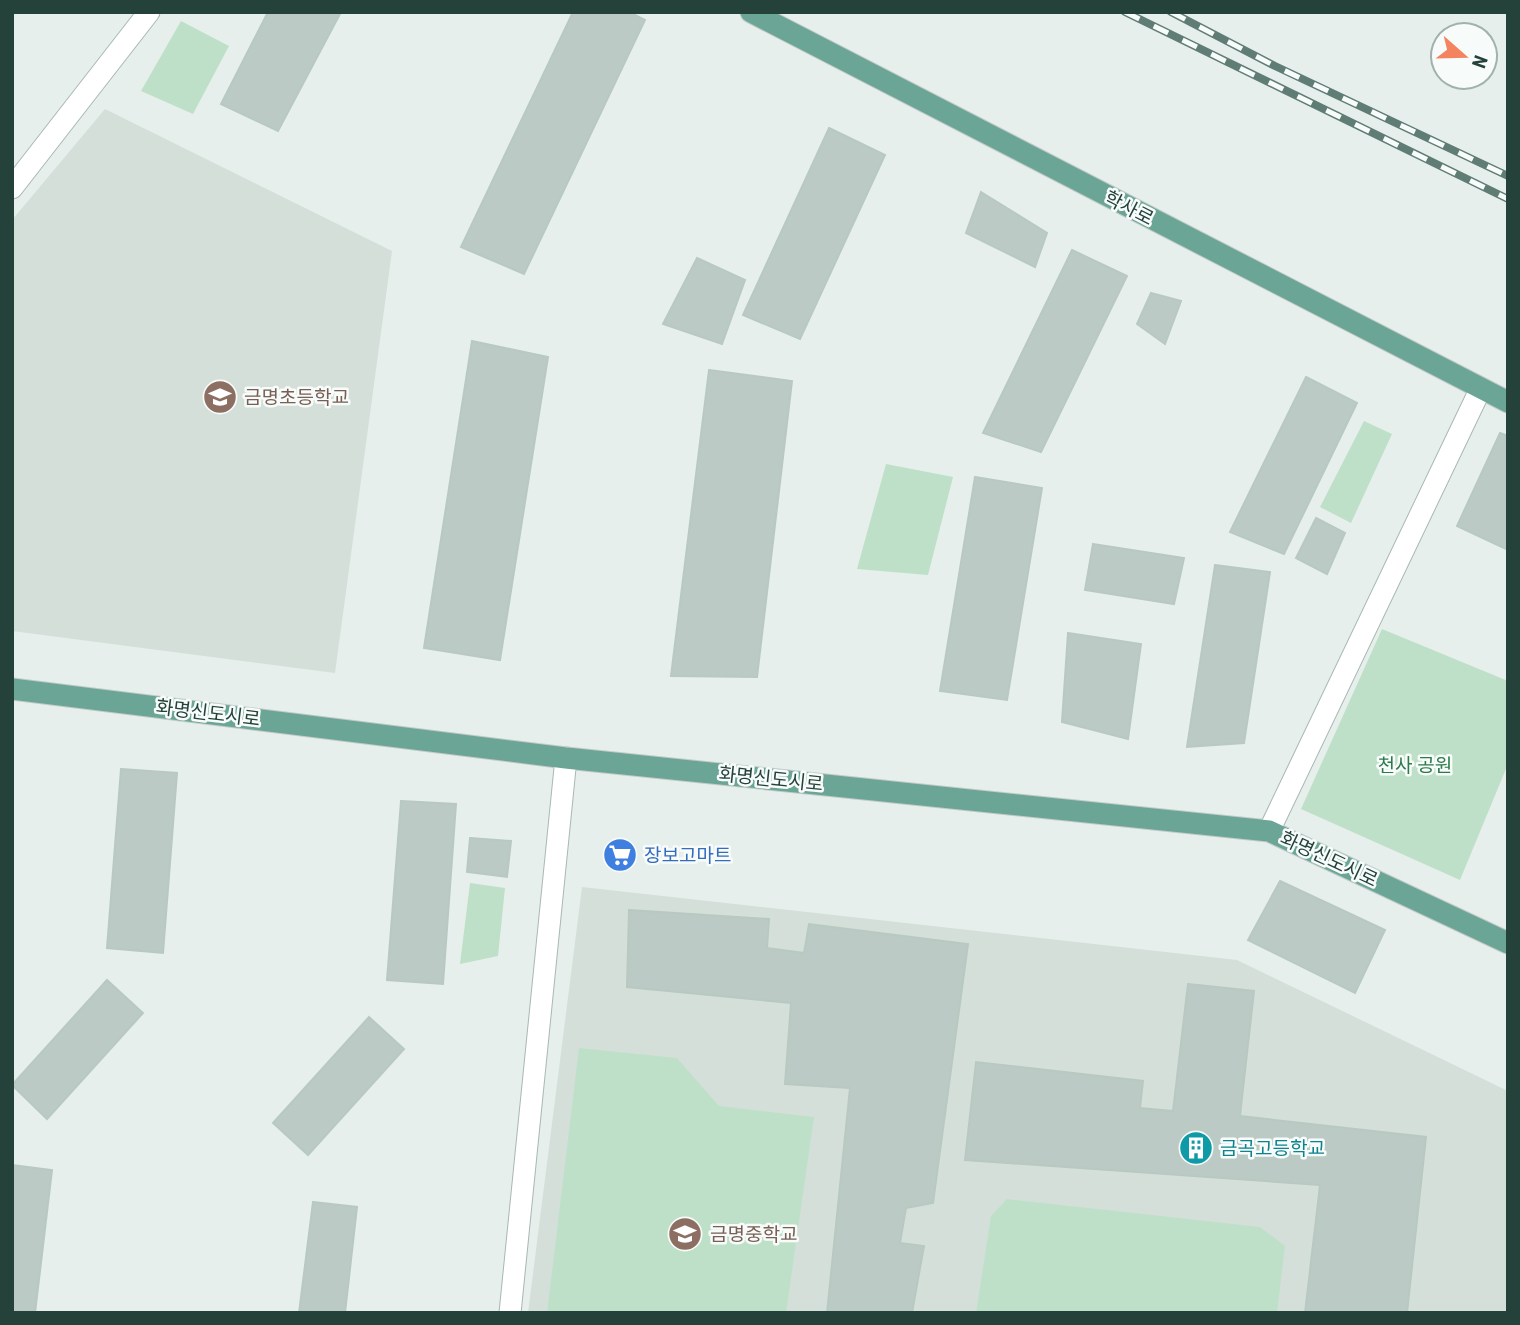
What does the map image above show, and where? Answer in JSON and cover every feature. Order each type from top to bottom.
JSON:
[{"type":"main road","name":"학사로","points":[[751,12],[1480,390],[1508,402]]},
{"type":"main road","name":"화명신도시로","points":[[12,689],[566,758],[1269,831],[1508,943]]},
{"type":"street","points":[[12,188],[149,12]]},
{"type":"street","points":[[1269,831],[1480,390]]},
{"type":"street","points":[[510,1313],[566,758]]},
{"type":"shaded area","points":[[105,109],[392,251],[335,673],[12,631],[12,220]]},
{"type":"shaded area","points":[[582,887],[1237,960],[1508,1091],[1508,1313],[528,1313]]},
{"type":"green space","points":[[181,21],[229,46],[193,114],[141,91]]},
{"type":"green space","points":[[1364,421],[1392,434],[1351,523],[1320,507]]},
{"type":"green space","points":[[886,464],[953,477],[928,575],[857,569]]},
{"type":"green space","name":"천사 공원","points":[[1382,629],[1508,681],[1508,764],[1460,880],[1301,809]]},
{"type":"green space","points":[[470,883],[505,888],[498,956],[460,964]]},
{"type":"green space","points":[[579,1048],[677,1058],[719,1106],[814,1117],[786,1313],[547,1313]]},
{"type":"green space","points":[[1007,1199],[1260,1227],[1285,1246],[1277,1313],[976,1313],[991,1216]]},
{"type":"building","points":[[268,12],[341,12],[278,131],[221,104]]},
{"type":"building","points":[[573,12],[629,12],[645,20],[524,274],[461,247]]},
{"type":"building","points":[[829,128],[885,155],[800,339],[743,315]]},
{"type":"building","points":[[981,192],[1047,233],[1035,267],[966,233]]},
{"type":"building","points":[[1072,250],[1127,276],[1041,452],[983,433]]},
{"type":"building","points":[[697,258],[745,280],[722,344],[663,324]]},
{"type":"building","points":[[1151,293],[1181,301],[1165,344],[1137,324]]},
{"type":"building","points":[[472,341],[548,357],[500,660],[424,648]]},
{"type":"building","points":[[709,370],[792,381],[757,677],[671,676]]},
{"type":"building","points":[[1306,377],[1357,403],[1284,554],[1230,532]]},
{"type":"building","points":[[1500,433],[1508,436],[1508,550],[1457,526]]},
{"type":"building","points":[[975,477],[1042,488],[1007,700],[940,691]]},
{"type":"building","points":[[1316,518],[1345,533],[1327,574],[1296,558]]},
{"type":"building","points":[[1093,544],[1184,558],[1174,604],[1085,590]]},
{"type":"building","points":[[1215,565],[1270,572],[1244,743],[1187,747]]},
{"type":"building","points":[[1068,633],[1141,644],[1128,739],[1062,722]]},
{"type":"building","points":[[121,769],[177,773],[163,953],[107,948]]},
{"type":"building","points":[[401,801],[456,804],[443,984],[387,980]]},
{"type":"building","points":[[470,838],[511,841],[507,877],[467,872]]},
{"type":"building","points":[[1280,881],[1385,930],[1355,993],[1248,940]]},
{"type":"building","points":[[629,910],[769,919],[767,948],[804,953],[809,924],[968,944],[933,1203],[906,1208],[900,1243],[924,1246],[912,1313],[827,1313],[850,1088],[785,1084],[791,1003],[627,987]]},
{"type":"building","points":[[107,980],[143,1013],[47,1119],[12,1085]]},
{"type":"building","name":"금곡고등학교","points":[[1188,984],[1254,991],[1240,1116],[1426,1137],[1407,1313],[1305,1313],[1320,1185],[965,1160],[976,1062],[1143,1081],[1140,1108],[1173,1111]]},
{"type":"building","points":[[369,1017],[404,1049],[308,1155],[273,1123]]},
{"type":"building","points":[[12,1165],[52,1170],[35,1313],[12,1313]]},
{"type":"building","points":[[313,1202],[357,1207],[345,1313],[299,1313]]},
{"type":"railway","points":[[1125,12],[1508,199]]},
{"type":"railway","points":[[1171,12],[1275,66],[1508,176]]},
{"type":"place","name":"금명초등학교","points":[[220,397]]},
{"type":"place","name":"장보고마트","points":[[620,855]]},
{"type":"place","name":"금곡고등학교","points":[[1196,1148]]},
{"type":"place","name":"금명중학교","points":[[685,1234]]}]
